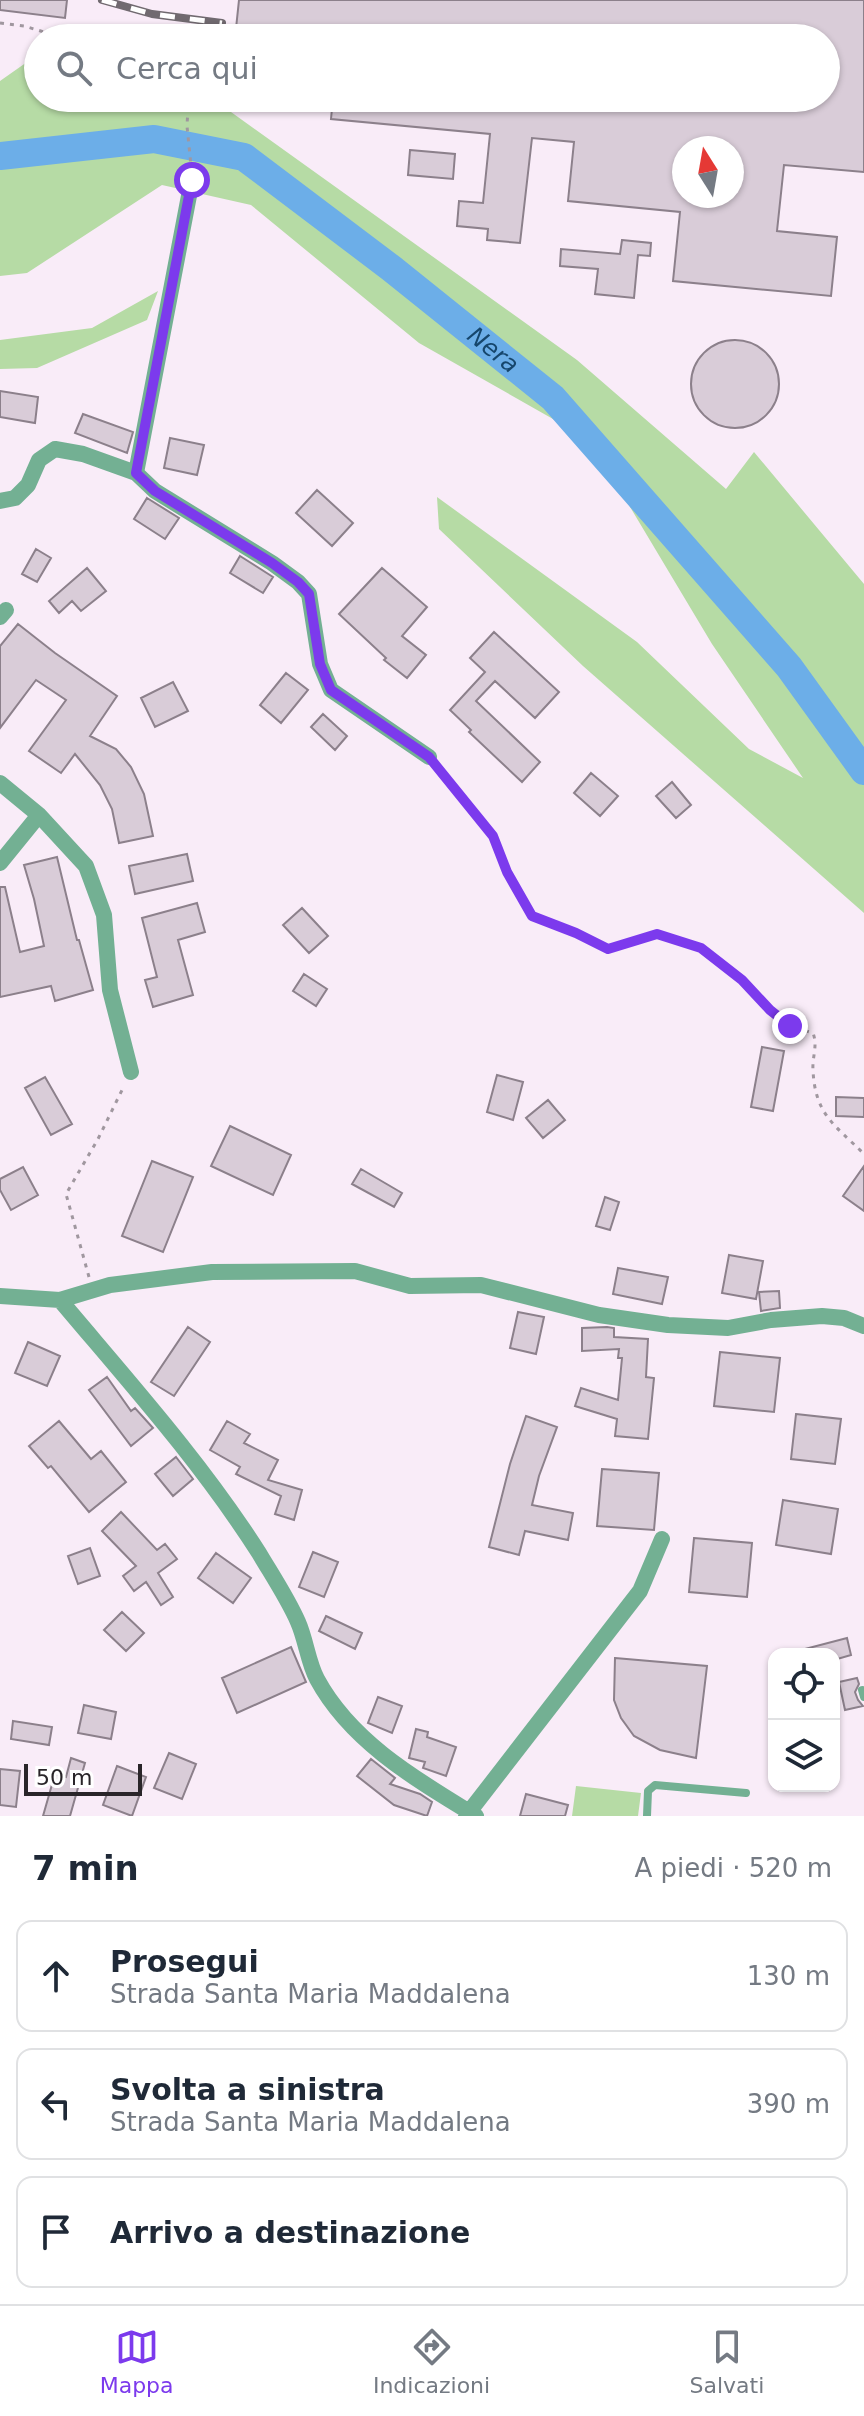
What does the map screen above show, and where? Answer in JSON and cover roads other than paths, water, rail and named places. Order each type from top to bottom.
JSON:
[{"type":"street","points":[[136,473],[192,180]]},
{"type":"street","points":[[0,501],[15,498],[28,485],[39,460],[55,449],[83,454],[136,473],[155,491],[298,582],[309,594],[320,664],[331,690],[429,757]]},
{"type":"street","points":[[0,783],[39,815],[86,866],[104,915],[110,990],[131,1072]]},
{"type":"street","points":[[0,863],[39,815]]},
{"type":"street","points":[[0,1296],[60,1300],[110,1285],[212,1272],[355,1271],[410,1286],[481,1285],[599,1315],[668,1325],[728,1328],[771,1320],[822,1316],[844,1318],[864,1326]]},
{"type":"street","points":[[60,1300],[194,1459],[258,1553],[298,1620],[315,1676],[333,1706],[359,1734],[415,1779],[471,1815],[640,1591],[662,1539]]},
{"type":"lane","points":[[647,1816],[648,1791],[655,1785],[746,1793]]},
{"type":"waterway","name":"Nera","points":[[0,156],[154,139],[244,157],[391,268],[553,398],[789,667],[864,771]]},
{"type":"railway","points":[[102,0],[152,14],[222,23]]}]
